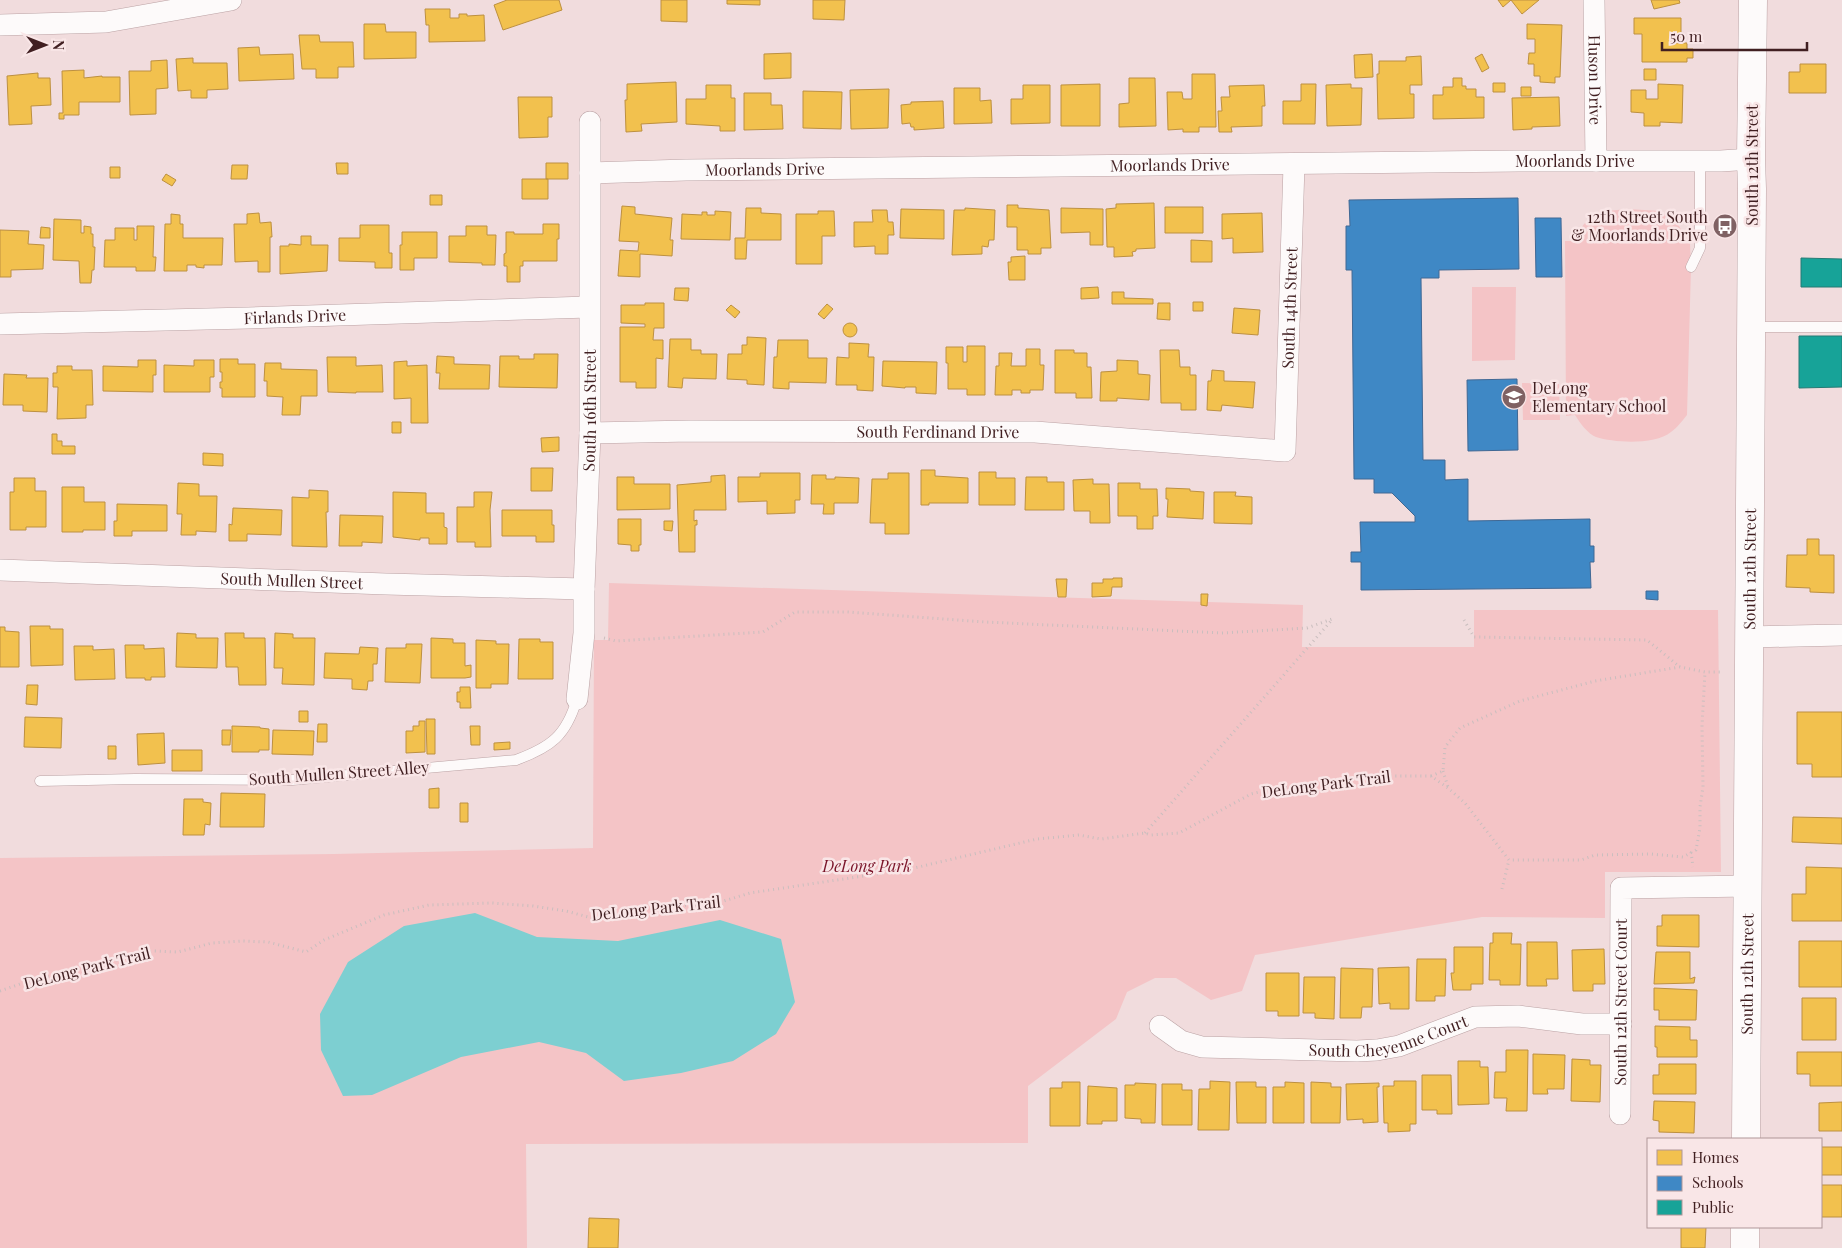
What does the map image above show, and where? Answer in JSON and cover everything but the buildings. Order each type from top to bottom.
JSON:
[{"type":"main road","name":"South 12th Street","points":[[1746,1138],[1753,0]]},
{"type":"main road","points":[[1745,1228],[1745,1248]]},
{"type":"street","points":[[0,25],[106,22],[231,0]]},
{"type":"street","name":"Huson Drive","points":[[1594,0],[1596,161]]},
{"type":"street","name":"South 16th Street","points":[[577,699],[584,633],[590,433],[590,122]]},
{"type":"street","name":"Moorlands Drive","points":[[590,173],[686,170],[1751,159]]},
{"type":"street","name":"South 14th Street","points":[[1285,451],[1294,165]]},
{"type":"street","name":"Firlands Drive","points":[[0,324],[589,307]]},
{"type":"street","name":"South Ferdinand Drive","points":[[590,433],[691,431],[1035,432],[1285,451]]},
{"type":"street","name":"South Mullen Street","points":[[0,570],[584,589]]},
{"type":"street","points":[[1749,637],[1842,636]]},
{"type":"street","name":"South 12th Street Court","points":[[1620,1114],[1621,888],[1748,886]]},
{"type":"street","name":"South Cheyenne Court","points":[[1160,1026],[1181,1042],[1202,1047],[1357,1051],[1399,1046],[1476,1017],[1518,1016],[1582,1024],[1621,1024]]},
{"type":"lane","points":[[1691,267],[1700,248],[1700,161]]},
{"type":"lane","points":[[1750,328],[1842,327]]},
{"type":"lane","name":"South Mullen Street Alley","points":[[40,781],[135,779],[292,780],[516,760],[537,752],[552,742],[567,725],[577,699]]},
{"type":"path","points":[[584,633],[616,641],[763,632],[795,612],[848,612],[1004,623],[1222,633],[1308,628],[1332,619],[1145,833]]},
{"type":"path","points":[[1464,620],[1474,637],[1647,640],[1680,668]]},
{"type":"path","points":[[1448,788],[1443,771],[1445,747],[1460,728],[1483,717],[1520,702],[1595,681],[1680,668],[1705,672],[1723,672]]},
{"type":"path","points":[[1509,860],[1581,860],[1595,855],[1651,854],[1683,857],[1696,850],[1700,828],[1700,807],[1703,787],[1702,726],[1705,672]]},
{"type":"path","name":"DeLong Park Trail","points":[[0,991],[20,984],[153,951],[178,952],[212,943],[268,942],[306,952],[324,940],[384,914],[429,905],[492,903],[566,911],[592,918],[671,906],[714,904],[750,893],[910,869],[1037,839],[1078,835],[1101,839],[1145,833],[1151,835],[1179,833],[1251,794],[1267,790],[1366,776],[1431,776],[1443,771]]},
{"type":"path","points":[[1431,776],[1465,803],[1509,860]]},
{"type":"path","points":[[1691,852],[1693,861]]},
{"type":"path","points":[[1502,889],[1509,860]]},
{"type":"green space","points":[[1627,209],[1661,211],[1677,223],[1690,244],[1691,267],[1687,415],[1671,432],[1664,436],[1635,442],[1613,441],[1593,436],[1575,415],[1566,416],[1565,241],[1572,241],[1584,224],[1598,212]]},
{"type":"green space","points":[[1472,287],[1516,287],[1515,360],[1472,361]]},
{"type":"green space","points":[[1522,383],[1559,384],[1560,420],[1523,420]]},
{"type":"green space","name":"DeLong Park","points":[[609,583],[1303,605],[1302,647],[1474,647],[1474,610],[1718,610],[1721,872],[1605,872],[1605,918],[1482,917],[1255,955],[1242,991],[1211,1000],[1176,978],[1155,978],[1127,992],[1116,1019],[1028,1086],[1028,1143],[526,1144],[527,1248],[0,1248],[0,858],[334,854],[593,848],[594,640],[608,640]]},
{"type":"water","points":[[475,913],[537,937],[618,941],[720,920],[781,939],[795,1002],[776,1034],[733,1061],[681,1073],[624,1081],[586,1053],[539,1042],[461,1057],[372,1095],[343,1096],[321,1050],[320,1014],[348,962],[404,926]]},
{"type":"place","name":"12th Street South & Moorlands Drive","points":[[1725,226]]},
{"type":"place","name":"DeLong Elementary School","points":[[1514,397]]}]
